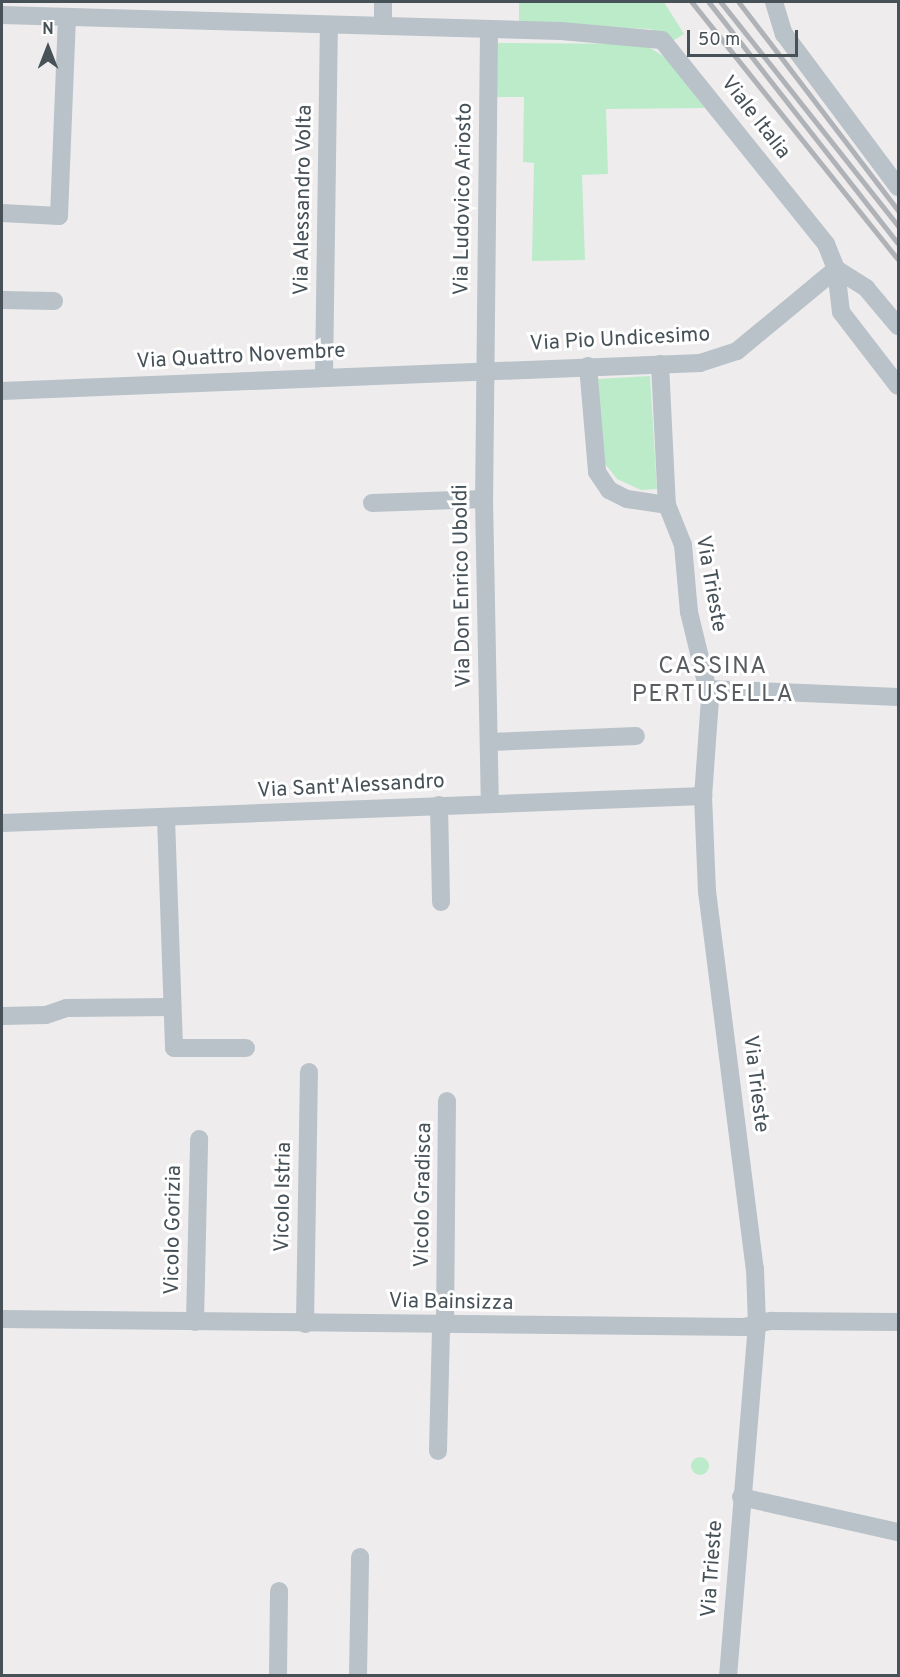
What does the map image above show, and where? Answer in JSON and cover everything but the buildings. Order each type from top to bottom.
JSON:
[{"type":"street","points":[[382,26],[383,2]]},
{"type":"street","points":[[774,2],[784,34],[898,187]]},
{"type":"street","name":"Viale Italia","points":[[2,15],[22,9],[66,17],[169,11],[328,25],[648,34],[662,40],[825,244],[836,269]]},
{"type":"street","points":[[2,213],[59,216],[66,17]]},
{"type":"street","name":"Via Alessandro Volta","points":[[324,376],[328,25]]},
{"type":"street","name":"Via Ludovico Ariosto","points":[[484,368],[489,30]]},
{"type":"street","points":[[836,269],[866,288],[898,326]]},
{"type":"street","points":[[836,269],[841,312],[898,386]]},
{"type":"street","name":"Via Pio Undicesimo","points":[[484,368],[700,363],[736,351],[836,269]]},
{"type":"street","points":[[2,300],[54,301]]},
{"type":"street","name":"Via Trieste","points":[[660,364],[667,505],[683,545],[689,612],[708,689],[704,796],[707,891],[746,1190],[757,1324],[728,1676]]},
{"type":"street","points":[[588,366],[597,472],[609,490],[627,499],[667,505]]},
{"type":"street","name":"Via Quattro Novembre","points":[[2,392],[484,368]]},
{"type":"street","name":"Via Don Enrico Uboldi","points":[[484,368],[484,499],[490,803]]},
{"type":"street","points":[[372,503],[484,499]]},
{"type":"street","points":[[708,689],[898,697]]},
{"type":"street","points":[[489,742],[636,736]]},
{"type":"street","name":"Via Sant'Alessandro","points":[[2,824],[704,796]]},
{"type":"street","points":[[439,805],[441,902]]},
{"type":"street","points":[[166,818],[174,1048],[246,1048]]},
{"type":"street","points":[[2,1016],[46,1016],[66,1008],[172,1007]]},
{"type":"street","name":"Vicolo Istria","points":[[305,1324],[309,1072]]},
{"type":"street","name":"Vicolo Gradisca","points":[[438,1450],[443,1326],[447,1101]]},
{"type":"street","name":"Vicolo Gorizia","points":[[195,1322],[199,1139]]},
{"type":"street","name":"Via Bainsizza","points":[[2,1319],[443,1326],[898,1322]]},
{"type":"street","points":[[741,1497],[898,1532]]},
{"type":"street","points":[[358,1676],[360,1557]]},
{"type":"street","points":[[278,1676],[279,1591]]},
{"type":"green space","points":[[519,2],[664,2],[684,34],[671,42],[651,29],[519,24]]},
{"type":"green space","points":[[495,43],[644,44],[666,58],[705,108],[606,109],[608,174],[582,175],[585,260],[532,261],[534,163],[523,162],[524,97],[497,97]]},
{"type":"green space","points":[[650,376],[657,489],[641,490],[617,479],[602,460],[597,379]]},
{"type":"green space","points":[[700,1457],[706,1460],[709,1466],[706,1472],[700,1475],[694,1472],[691,1466],[694,1460]]},
{"type":"railway","points":[[692,2],[898,259]]},
{"type":"railway","points":[[709,2],[898,243]]},
{"type":"railway","points":[[721,2],[898,225]]},
{"type":"railway","points":[[739,2],[898,210]]},
{"type":"district","name":"CASSINA PERTUSELLA","points":[[713,682]]}]
